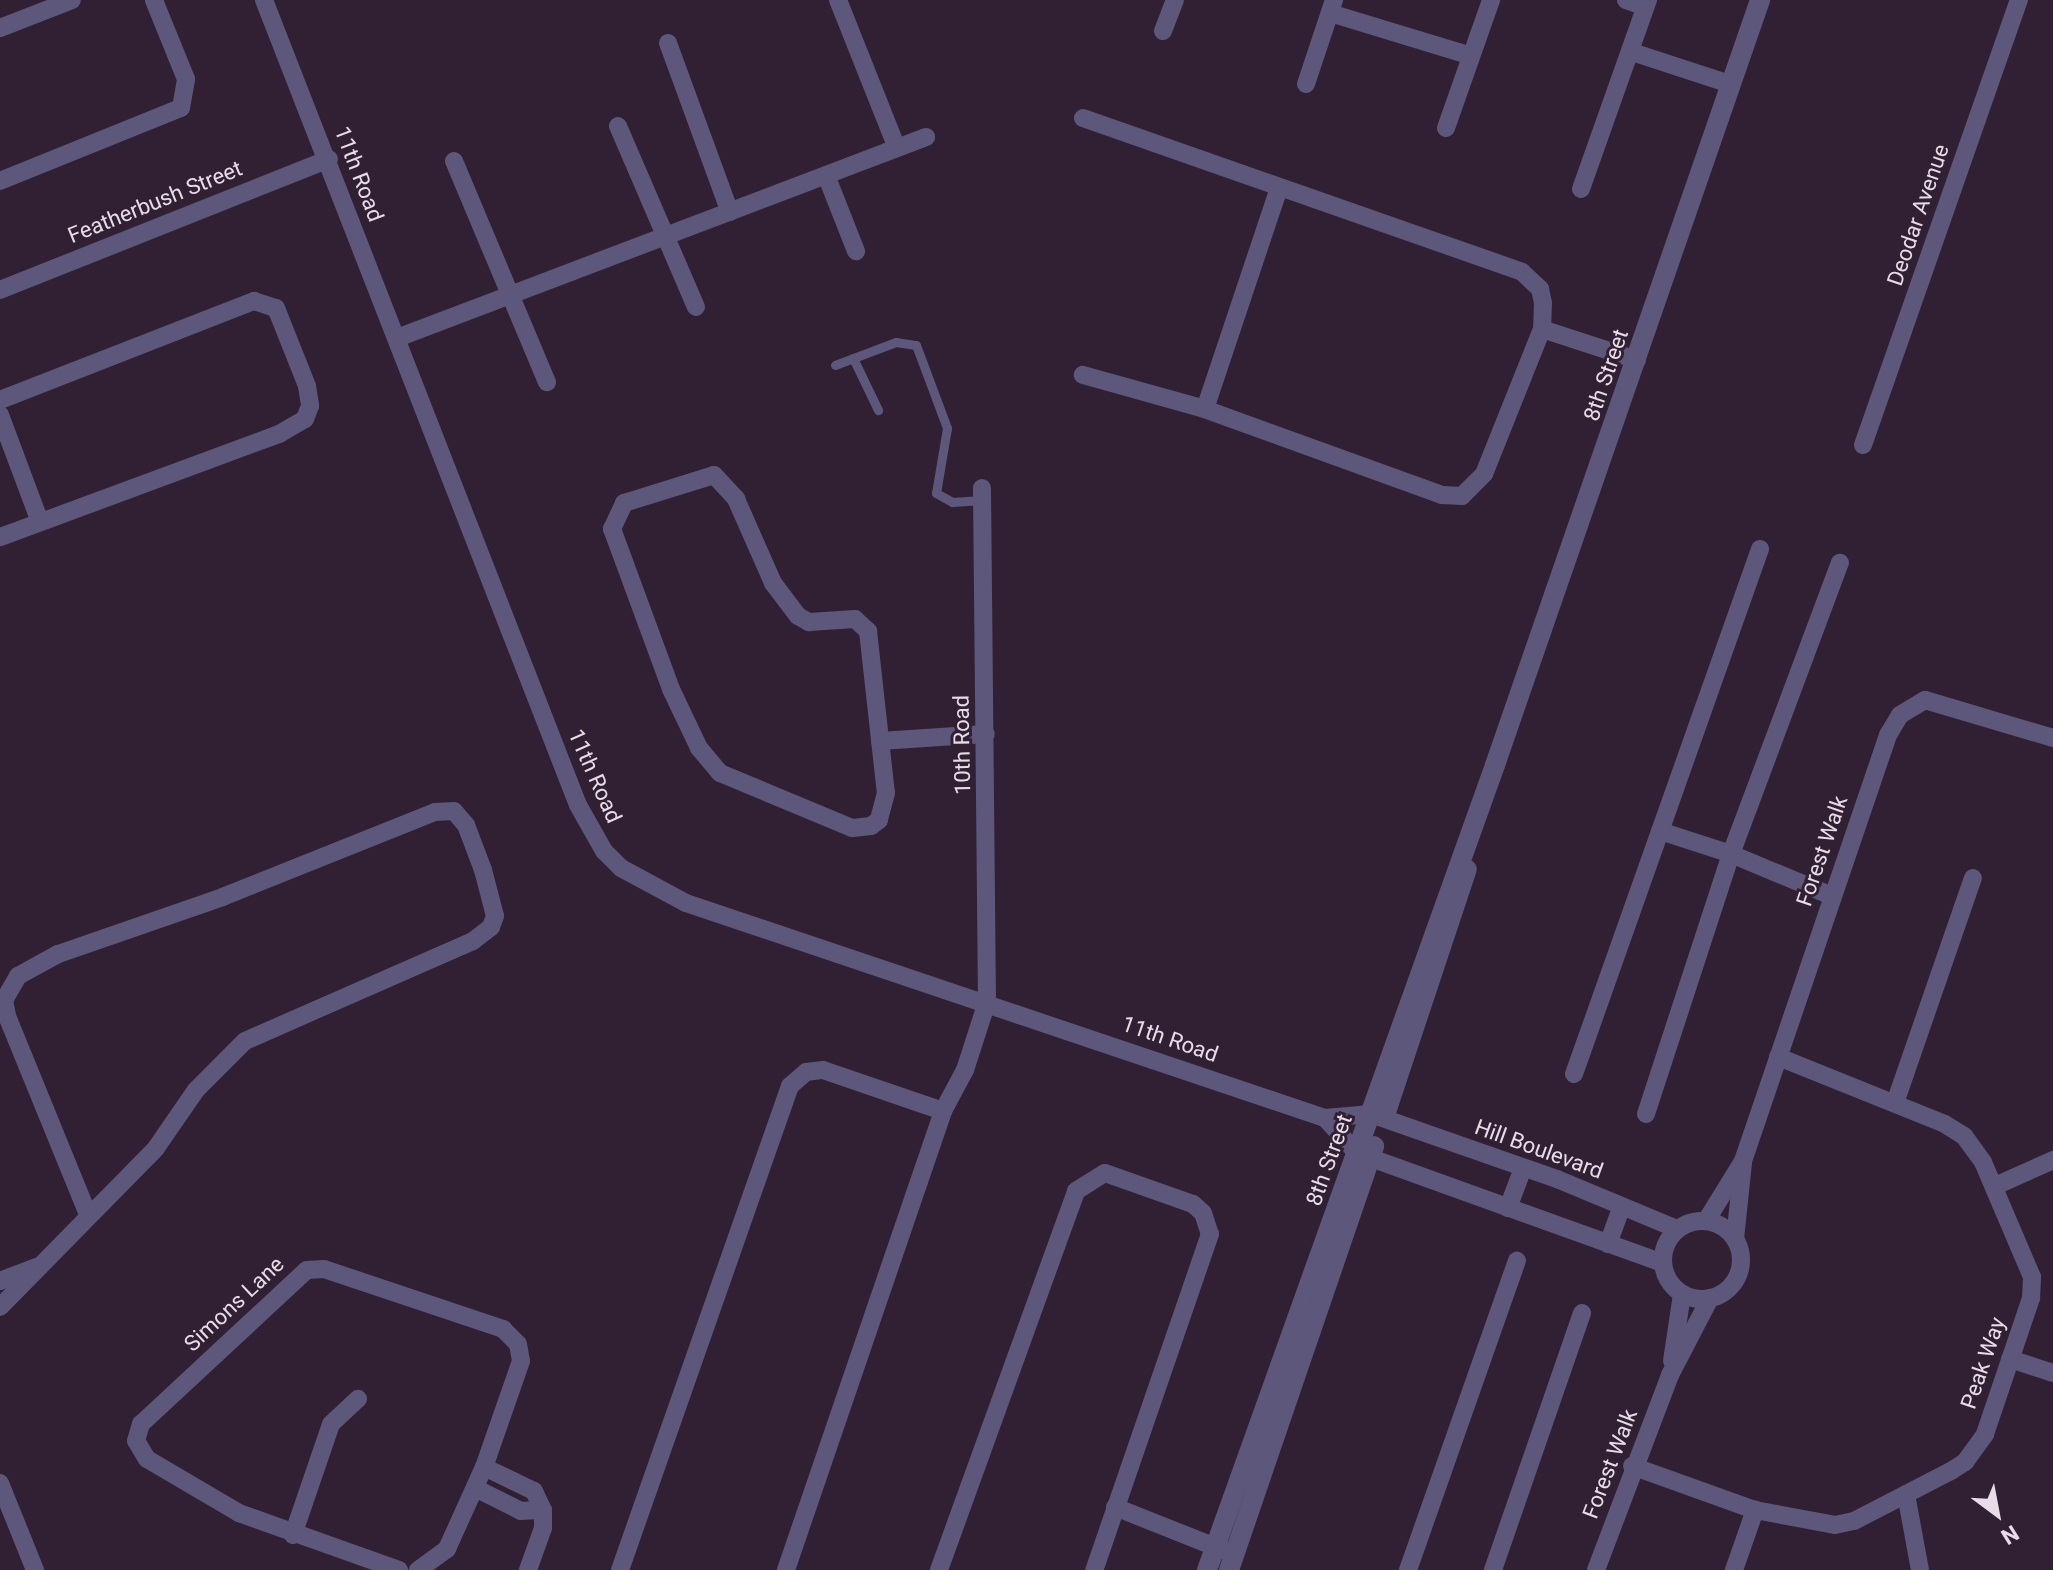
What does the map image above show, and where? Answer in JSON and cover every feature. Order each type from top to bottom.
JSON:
[{"type":"street","points":[[0,28],[72,0]]},
{"type":"street","points":[[0,181],[181,108],[186,79],[154,0]]},
{"type":"street","name":"11th Road","points":[[264,0],[329,159],[578,805],[604,851],[645,884],[686,903],[1325,1118],[1377,1116]]},
{"type":"street","points":[[838,0],[897,148]]},
{"type":"street","points":[[1163,31],[1175,0]]},
{"type":"street","points":[[1446,128],[1468,55],[1491,0]]},
{"type":"street","points":[[1581,189],[1647,4],[1626,0]]},
{"type":"street","name":"8th Street","points":[[1232,1562],[1495,765],[1760,0]]},
{"type":"street","name":"Deodar Avenue","points":[[1863,445],[2019,0]]},
{"type":"street","points":[[1306,84],[1332,7],[1468,55]]},
{"type":"street","points":[[668,43],[730,212]]},
{"type":"street","points":[[1632,52],[1730,84]]},
{"type":"street","points":[[1083,118],[1522,272],[1540,289],[1542,329],[1484,474],[1462,496],[1442,495],[1205,409],[1083,375]]},
{"type":"street","points":[[618,126],[696,307]]},
{"type":"street","points":[[397,338],[926,137]]},
{"type":"street","name":"Featherbush Street","points":[[0,290],[329,159]]},
{"type":"street","points":[[454,161],[547,382]]},
{"type":"street","points":[[826,175],[856,251]]},
{"type":"street","points":[[1205,409],[1279,188]]},
{"type":"street","points":[[0,400],[254,301],[276,308],[307,386],[305,419],[292,428],[0,537]]},
{"type":"street","points":[[1542,329],[1637,360]]},
{"type":"street","points":[[0,415],[40,522]]},
{"type":"street","points":[[714,475],[724,483],[773,583],[798,616],[819,623],[855,619],[868,631],[880,741],[886,793],[879,820],[871,826],[852,828],[720,773],[699,748],[671,689],[616,546],[612,529],[624,503],[701,476],[714,475]]},
{"type":"street","name":"10th Road","points":[[786,1570],[943,1111],[965,1070],[987,1002],[982,494]]},
{"type":"street","points":[[1574,1074],[1760,549]]},
{"type":"street","points":[[1646,1114],[1731,854],[1840,563]]},
{"type":"street","name":"Forest Walk","points":[[1735,1239],[1743,1161],[1888,735],[1908,706],[1925,700],[2053,738]]},
{"type":"street","points":[[880,741],[986,734]]},
{"type":"street","points":[[0,1307],[75,1235],[88,1214],[156,1148],[196,1090],[245,1041],[473,941],[491,927],[495,916],[483,870],[466,825],[454,811],[435,812],[223,897],[58,954],[18,976],[4,1000],[7,1016],[88,1214]]},
{"type":"street","points":[[1660,831],[1731,854],[1832,896]]},
{"type":"street","points":[[1895,1103],[1973,878]]},
{"type":"street","name":"Peak Way","points":[[1632,1466],[1755,1510],[1835,1525],[1906,1494],[1965,1462],[1975,1450],[2010,1359],[2031,1298],[2032,1277],[1995,1186],[1964,1136],[1895,1103],[1778,1057]]},
{"type":"street","points":[[620,1570],[790,1086],[806,1072],[823,1070],[943,1111]]},
{"type":"street","name":"Hill Boulevard","points":[[1377,1116],[1523,1168],[1677,1229]]},
{"type":"street","name":"11th Road","points":[[1325,1118],[1364,1155]]},
{"type":"street","points":[[1364,1155],[1663,1263]]},
{"type":"street","name":"8th Street","points":[[1207,1570],[1364,1155]]},
{"type":"street","points":[[1995,1186],[2053,1160]]},
{"type":"street","name":"Forest Walk","points":[[1706,1221],[1743,1161]]},
{"type":"street","points":[[1508,1208],[1523,1168]]},
{"type":"street","points":[[939,1570],[1076,1191],[1105,1173],[1193,1204],[1203,1213],[1210,1234],[1094,1570]]},
{"type":"street","points":[[1608,1244],[1622,1206]]},
{"type":"street","points":[[1706,1221],[1735,1239],[1740,1251],[1738,1276],[1710,1298],[1682,1294],[1666,1276],[1663,1263],[1668,1239],[1677,1229],[1706,1221]]},
{"type":"street","points":[[1408,1570],[1517,1261]]},
{"type":"street","points":[[0,1281],[43,1264]]},
{"type":"street","name":"Simons Lane","points":[[399,1570],[293,1535],[239,1513],[147,1459],[136,1436],[141,1424],[307,1270],[324,1269],[511,1335],[521,1361],[484,1467],[447,1549],[418,1570]]},
{"type":"street","name":"Forest Walk","points":[[1670,1375],[1682,1294]]},
{"type":"street","name":"Forest Walk","points":[[1596,1570],[1632,1466],[1670,1375],[1710,1298]]},
{"type":"street","points":[[1493,1570],[1582,1313]]},
{"type":"street","points":[[2010,1359],[2053,1373]]},
{"type":"street","points":[[293,1535],[331,1424],[358,1399]]},
{"type":"street","points":[[484,1467],[534,1491],[543,1510],[543,1528],[528,1570]]},
{"type":"street","points":[[0,1483],[35,1570]]},
{"type":"street","points":[[475,1488],[521,1511],[543,1510]]},
{"type":"street","points":[[1906,1494],[1920,1570]]},
{"type":"street","points":[[1115,1507],[1215,1546],[1232,1562]]},
{"type":"street","points":[[1734,1570],[1755,1510]]},
{"type":"lane","points":[[835,365],[896,342],[921,350],[948,435],[936,493],[952,502],[982,494]]},
{"type":"lane","points":[[853,358],[878,410]]}]
